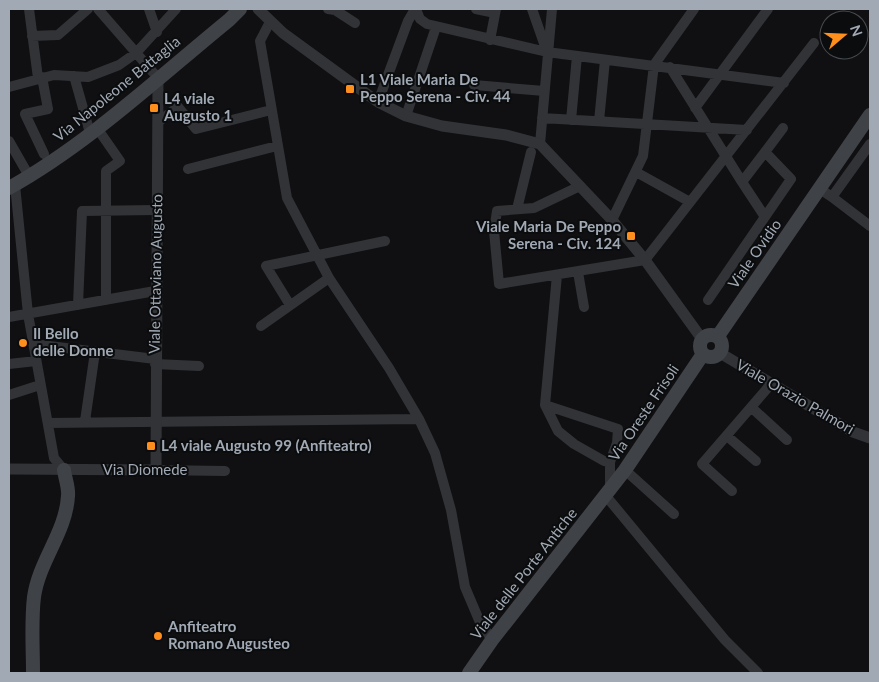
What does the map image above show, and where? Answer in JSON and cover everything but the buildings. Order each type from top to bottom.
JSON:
[{"type":"main road","name":"Via Napoleone Battaglia","points":[[12,187],[93,130],[240,9]]},
{"type":"main road","name":"Viale Ovidio","points":[[718,336],[870,116]]},
{"type":"main road","points":[[709,335],[718,336],[723,346],[720,354],[711,357],[703,354],[700,348],[702,339],[709,335]]},
{"type":"main road","name":"Via Oreste Frisoli","points":[[608,493],[703,354]]},
{"type":"main road","points":[[33,673],[34,596],[44,562],[62,526],[66,510],[68,494],[64,470]]},
{"type":"main road","name":"Viale delle Porte Antiche","points":[[470,673],[492,640],[608,493]]},
{"type":"street","points":[[29,9],[32,36],[48,109],[25,114],[44,154]]},
{"type":"street","points":[[32,36],[58,35],[88,9]]},
{"type":"street","points":[[98,9],[158,78]]},
{"type":"street","points":[[149,9],[155,34]]},
{"type":"street","points":[[9,87],[54,75],[88,77],[119,65],[136,53],[176,9]]},
{"type":"street","points":[[240,9],[259,9],[270,22],[378,102],[406,116],[442,126],[506,135],[540,144],[612,220],[645,260],[702,339]]},
{"type":"street","points":[[328,9],[335,10],[355,23]]},
{"type":"street","points":[[416,9],[422,22],[436,27],[547,52],[654,64],[784,83]]},
{"type":"street","points":[[378,102],[408,21],[416,9]]},
{"type":"street","points":[[476,9],[496,11],[490,40]]},
{"type":"street","points":[[532,9],[547,52]]},
{"type":"street","points":[[540,144],[552,9]]},
{"type":"street","points":[[612,220],[643,156],[654,64],[694,9]]},
{"type":"street","points":[[695,108],[768,9]]},
{"type":"street","points":[[270,22],[260,42],[287,198],[329,278],[389,368],[419,419],[434,453],[451,510],[465,587],[479,620],[492,640]]},
{"type":"street","points":[[406,116],[436,27]]},
{"type":"street","points":[[580,186],[534,208],[497,211],[495,248],[499,284],[645,260],[814,43]]},
{"type":"street","points":[[571,120],[577,56]]},
{"type":"street","points":[[599,121],[605,60]]},
{"type":"street","points":[[670,67],[765,217]]},
{"type":"street","points":[[74,76],[93,130],[120,161],[106,171],[106,300]]},
{"type":"street","name":"Viale Ottaviano Augusto","points":[[156,470],[155,291],[158,78]]},
{"type":"street","points":[[474,85],[544,91]]},
{"type":"street","points":[[158,122],[178,107],[196,129],[271,110]]},
{"type":"street","points":[[542,118],[746,130]]},
{"type":"street","points":[[742,182],[783,128]]},
{"type":"street","points":[[9,141],[30,176]]},
{"type":"street","points":[[832,197],[870,144]]},
{"type":"street","points":[[188,168],[277,146]]},
{"type":"street","points":[[517,209],[530,152]]},
{"type":"street","points":[[708,300],[792,179],[764,152]]},
{"type":"street","points":[[636,172],[690,202]]},
{"type":"street","points":[[12,187],[28,314],[40,385],[54,458],[64,470]]},
{"type":"street","points":[[820,189],[870,226]]},
{"type":"street","points":[[78,305],[82,211],[156,210]]},
{"type":"street","points":[[290,305],[266,266],[385,241]]},
{"type":"street","points":[[578,272],[584,307]]},
{"type":"street","points":[[545,405],[556,275]]},
{"type":"street","points":[[261,326],[329,278]]},
{"type":"street","points":[[9,318],[155,291]]},
{"type":"street","points":[[33,344],[199,366]]},
{"type":"street","points":[[85,421],[95,352]]},
{"type":"street","name":"Viale Orazio Palmori","points":[[720,354],[853,432],[870,438]]},
{"type":"street","points":[[9,364],[36,361]]},
{"type":"street","points":[[732,491],[702,464],[771,384]]},
{"type":"street","points":[[9,395],[40,385]]},
{"type":"street","name":"Via Oreste Frisoli","points":[[545,405],[558,431],[574,444],[610,462]]},
{"type":"street","name":"Via Oreste Frisoli","points":[[545,405],[618,429],[617,443],[610,462],[608,493]]},
{"type":"street","points":[[752,408],[786,440]]},
{"type":"street","points":[[48,423],[155,420],[419,419]]},
{"type":"street","points":[[727,436],[756,461]]},
{"type":"street","name":"Via Diomede","points":[[9,469],[225,471]]},
{"type":"street","points":[[625,470],[674,514]]},
{"type":"street","points":[[608,493],[725,640],[758,673]]},
{"type":"place","name":"L1 Viale Maria De Peppo Serena - Civ. 44","points":[[350,89]]},
{"type":"place","name":"L4 viale Augusto 1","points":[[154,108]]},
{"type":"place","name":"Viale Maria De Peppo Serena - Civ. 124","points":[[631,236]]},
{"type":"place","name":"Il Bello delle Donne","points":[[23,343]]},
{"type":"place","name":"L4 viale Augusto 99 (Anfiteatro)","points":[[151,446]]},
{"type":"place","name":"Anfiteatro Romano Augusteo","points":[[158,636]]}]
